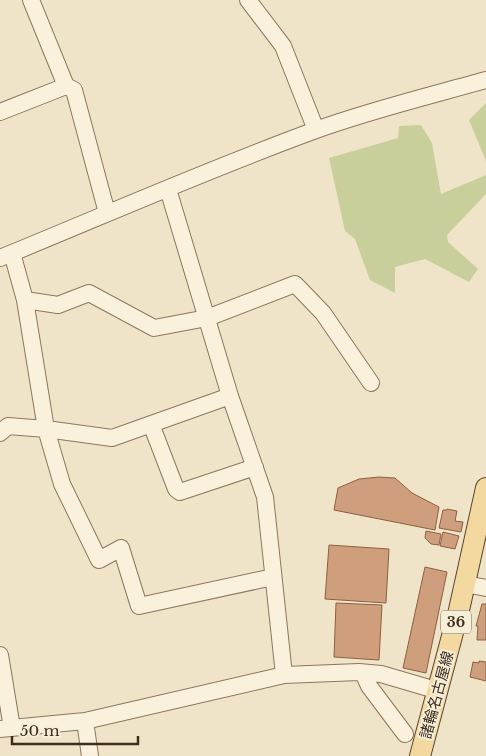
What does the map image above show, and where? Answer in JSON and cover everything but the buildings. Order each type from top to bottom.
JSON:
[{"type":"main road","name":"諸輪名古屋線","points":[[420,756],[465,584],[486,488]]},
{"type":"street","points":[[31,0],[66,86],[74,90],[107,213]]},
{"type":"street","points":[[248,0],[283,46],[316,130]]},
{"type":"street","points":[[273,577],[139,606],[121,548],[99,560],[62,484],[46,429],[25,300],[6,256],[107,213],[316,130],[377,110],[486,80]]},
{"type":"street","points":[[0,112],[66,86]]},
{"type":"street","points":[[168,189],[230,396],[265,497],[284,674]]},
{"type":"street","points":[[25,300],[58,305],[89,293],[154,328],[207,318],[295,284],[323,313],[372,383]]},
{"type":"street","points":[[0,433],[8,426],[112,438],[230,396]]},
{"type":"street","points":[[150,424],[176,489],[180,492],[255,467]]},
{"type":"street","points":[[465,584],[486,588]]},
{"type":"street","points":[[0,655],[6,728],[85,721],[284,674],[381,674],[438,691]]},
{"type":"street","points":[[363,673],[369,686],[406,734]]},
{"type":"street","points":[[85,721],[90,756]]},
{"type":"green space","points":[[486,103],[486,161],[469,120]]},
{"type":"green space","points":[[421,125],[432,143],[441,194],[486,175],[486,194],[447,235],[448,242],[478,269],[469,282],[425,259],[395,267],[395,293],[370,280],[355,239],[345,231],[329,158],[398,138],[399,126]]}]
